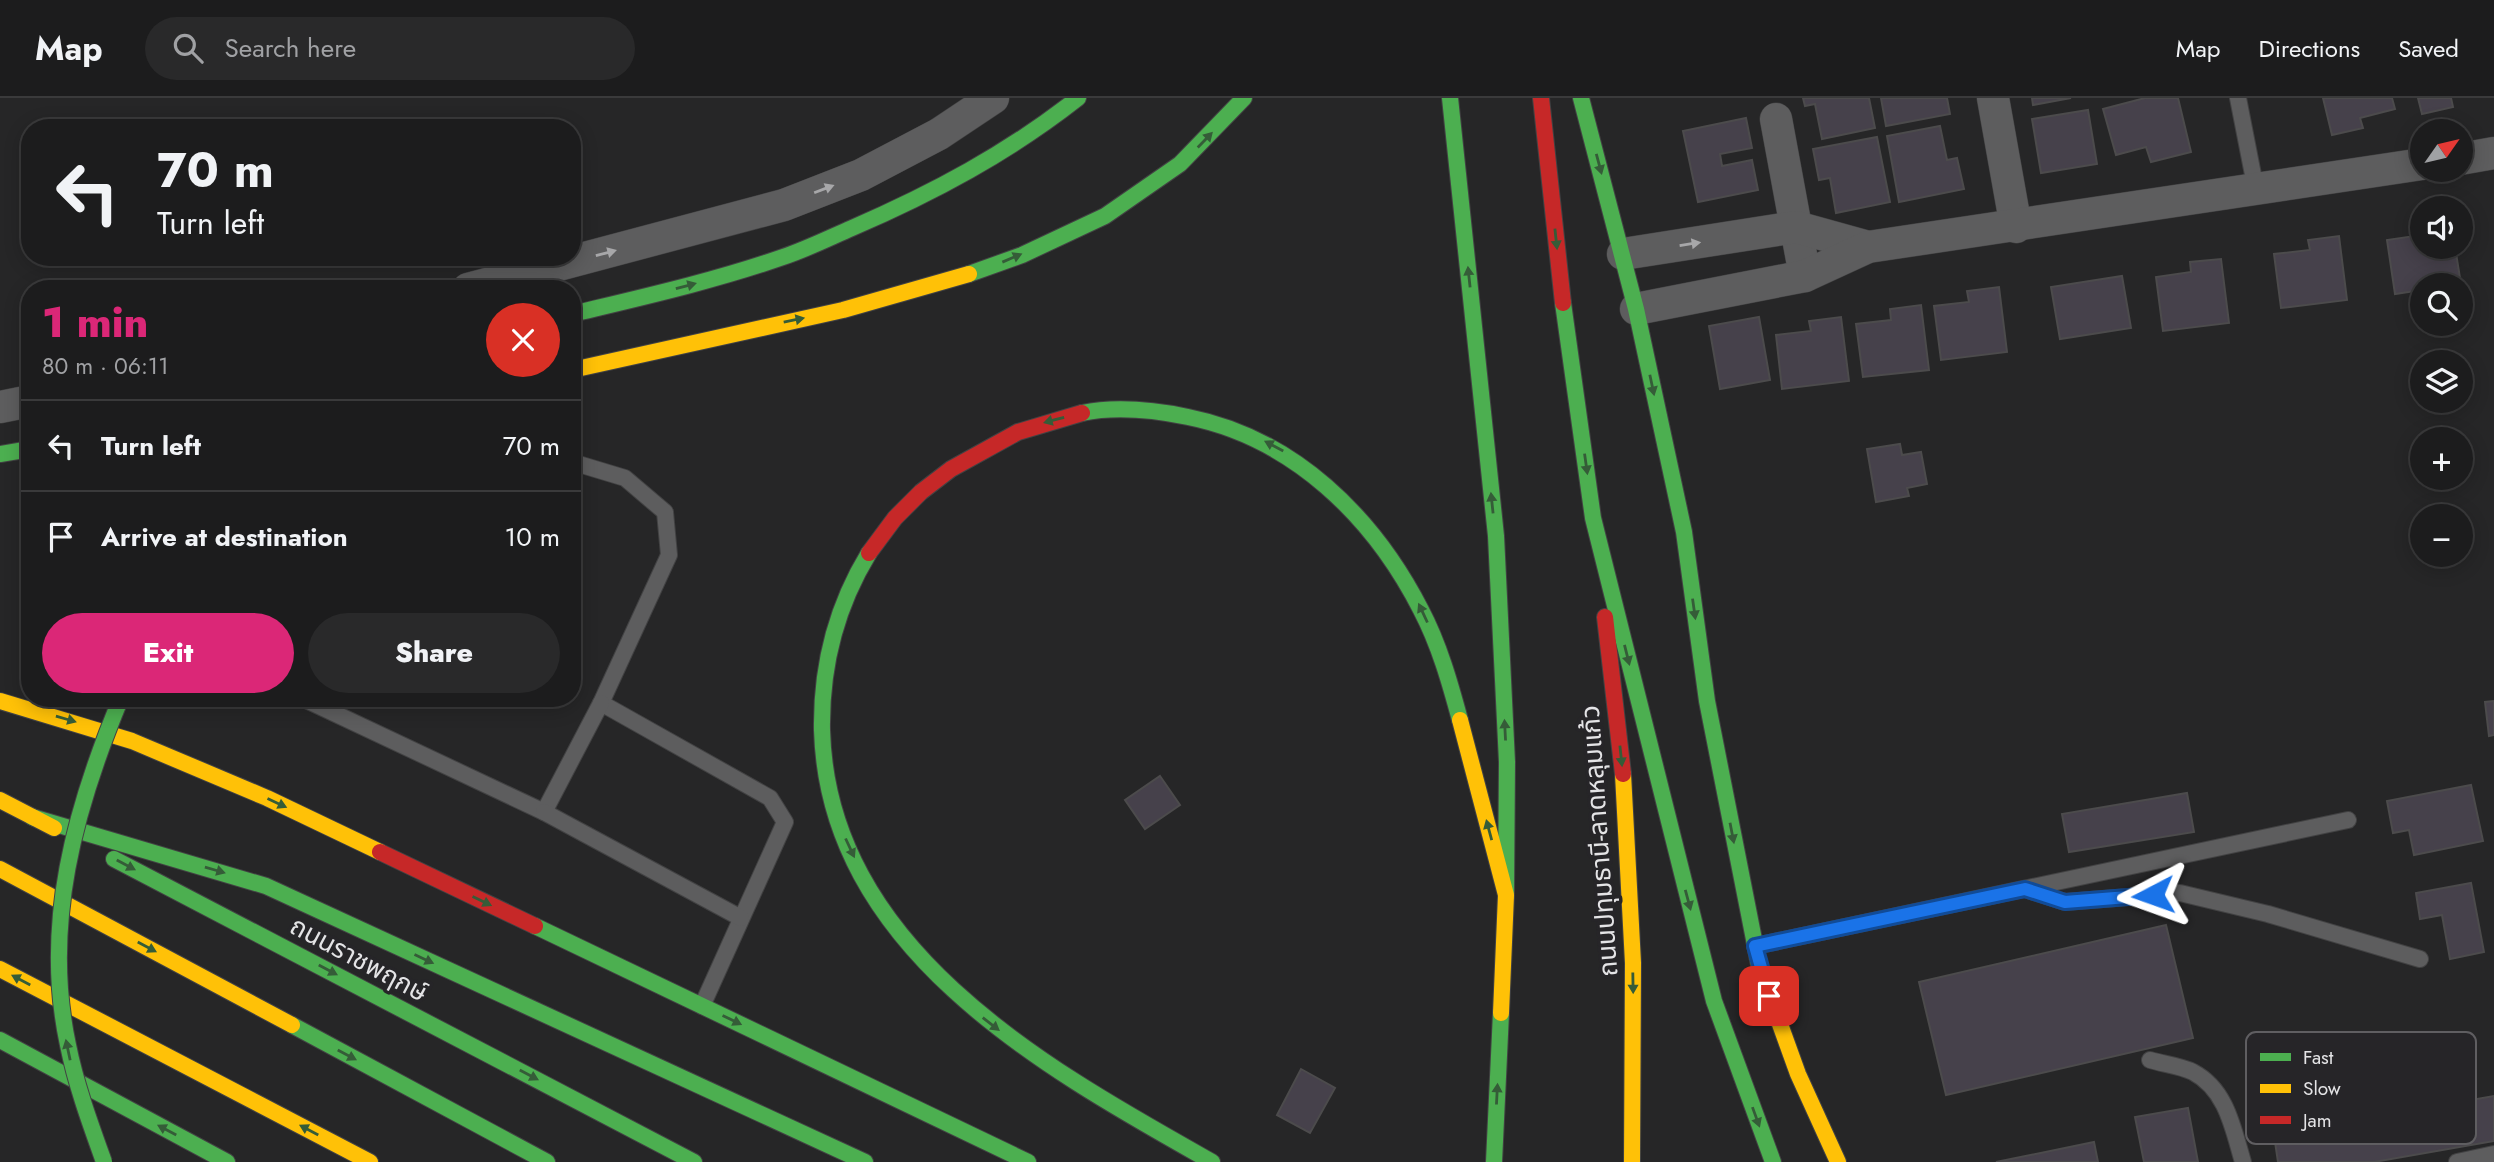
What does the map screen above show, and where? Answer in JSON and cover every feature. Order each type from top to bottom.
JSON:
[{"type":"main road","points":[[581,312],[689,285],[786,256],[858,226],[926,196],[994,159],[1079,98]]},
{"type":"main road","points":[[581,368],[902,297],[993,266],[1097,219],[1146,188],[1192,154],[1244,98]]},
{"type":"main road","points":[[1450,98],[1496,536],[1507,762],[1506,896],[1494,1162]]},
{"type":"main road","points":[[1541,98],[1566,331],[1593,517],[1714,1001],[1773,1162]]},
{"type":"main road","points":[[1581,98],[1623,254],[1684,532],[1707,701],[1760,970],[1798,1074],[1838,1162]]},
{"type":"main road","points":[[1212,1162],[1044,1063],[974,1010],[942,981],[896,928],[861,871],[843,833],[828,784],[822,734],[826,658],[850,583],[866,554],[888,526],[933,482],[971,456],[1021,430],[1088,412],[1166,411],[1216,422],[1243,432],[1307,466],[1347,502],[1400,572],[1421,607],[1448,678],[1506,896]]},
{"type":"main road","points":[[0,454],[21,450]]},
{"type":"main road","name":"ถนนปทุมธานี-ลาดหลุมแก้ว","points":[[1593,517],[1623,779],[1633,989],[1632,1162]]},
{"type":"main road","points":[[0,701],[132,741],[218,776],[1028,1162]]},
{"type":"main road","points":[[104,1162],[78,1093],[67,1045],[59,998],[59,919],[71,838],[84,787],[117,707]]},
{"type":"main road","name":"ถนนราชพฤกษ์","points":[[0,800],[694,1162]]},
{"type":"main road","points":[[32,817],[266,886],[865,1162]]},
{"type":"main road","points":[[0,869],[547,1162]]},
{"type":"main road","points":[[0,969],[370,1162]]},
{"type":"main road","points":[[0,1040],[227,1162]]},
{"type":"street","points":[[581,259],[784,205],[861,175],[939,134],[993,98]]},
{"type":"street","points":[[1993,98],[2016,227]]},
{"type":"street","points":[[1776,119],[1805,276]]},
{"type":"street","points":[[2473,157],[2494,153]]},
{"type":"street","points":[[1636,309],[1805,276],[1868,247],[2016,227],[2410,166]]},
{"type":"street","points":[[1623,254],[1796,227],[1868,247]]},
{"type":"street","points":[[502,280],[555,266]]},
{"type":"street","points":[[0,407],[21,403]]},
{"type":"lane","points":[[2238,98],[2256,190]]},
{"type":"lane","points":[[544,812],[601,703],[669,555],[665,512],[625,478],[581,465]]},
{"type":"lane","points":[[601,703],[770,798],[785,822],[702,1006]]},
{"type":"lane","points":[[321,707],[544,812],[741,918]]},
{"type":"lane","points":[[1755,946],[2348,820]]},
{"type":"lane","points":[[2025,889],[2065,902],[2180,893],[2268,914],[2420,959]]},
{"type":"lane","points":[[2150,1060],[2192,1072],[2210,1084],[2225,1102],[2243,1162]]},
{"type":"lane","points":[[2457,1162],[2494,1154]]},
{"type":"building","points":[[1803,98],[1869,98],[1875,128],[1822,139],[1815,104],[1805,106]]},
{"type":"building","points":[[1881,98],[1947,98],[1950,114],[1886,126]]},
{"type":"building","points":[[2032,98],[2071,98],[2033,105]]},
{"type":"building","points":[[2145,98],[2178,98],[2191,152],[2151,162],[2146,147],[2116,155],[2103,109]]},
{"type":"building","points":[[2323,98],[2392,98],[2395,109],[2360,118],[2363,128],[2332,135]]},
{"type":"building","points":[[2418,98],[2451,98],[2453,107],[2422,114]]},
{"type":"building","points":[[2088,110],[2097,164],[2041,173],[2032,119]]},
{"type":"building","points":[[1746,118],[1752,148],[1720,154],[1722,166],[1752,160],[1758,190],[1698,202],[1683,131]]},
{"type":"building","points":[[1940,126],[1947,160],[1957,158],[1964,189],[1899,202],[1887,136]]},
{"type":"building","points":[[1877,137],[1890,202],[1836,213],[1830,178],[1819,180],[1813,149]]},
{"type":"building","points":[[2339,236],[2347,300],[2281,308],[2274,254],[2310,250],[2308,240]]},
{"type":"building","points":[[2410,237],[2410,259],[2457,259],[2459,273],[2410,273],[2410,292],[2395,294],[2387,240]]},
{"type":"building","points":[[2221,259],[2229,323],[2163,331],[2156,277],[2191,272],[2190,262]]},
{"type":"building","points":[[2122,276],[2131,328],[2060,339],[2051,287]]},
{"type":"building","points":[[1999,287],[2007,352],[1941,360],[1934,306],[1969,302],[1967,291]]},
{"type":"building","points":[[1921,305],[1929,370],[1863,377],[1856,324],[1891,320],[1890,309]]},
{"type":"building","points":[[1759,317],[1770,380],[1720,389],[1709,326]]},
{"type":"building","points":[[1841,317],[1849,381],[1782,389],[1776,335],[1811,331],[1809,321]]},
{"type":"building","points":[[1900,444],[1902,455],[1921,452],[1927,484],[1907,488],[1909,496],[1876,502],[1867,449]]},
{"type":"building","points":[[2494,701],[2494,735],[2489,736],[2485,702]]},
{"type":"building","points":[[1160,776],[1180,805],[1145,829],[1125,800]]},
{"type":"building","points":[[2471,785],[2483,841],[2414,855],[2409,830],[2393,833],[2387,801]]},
{"type":"building","points":[[2187,793],[2194,832],[2069,852],[2062,814]]},
{"type":"building","points":[[2471,883],[2484,952],[2450,959],[2442,915],[2420,919],[2416,893]]},
{"type":"building","points":[[2166,925],[2193,1038],[1946,1095],[1919,982]]},
{"type":"building","points":[[1301,1069],[1335,1088],[1310,1133],[1277,1115]]},
{"type":"building","points":[[2494,1096],[2494,1141],[2374,1162],[2278,1162],[2275,1144],[2476,1144],[2476,1099]]},
{"type":"building","points":[[2188,1108],[2198,1162],[2144,1162],[2135,1117]]},
{"type":"building","points":[[2094,1142],[2098,1162],[1996,1162]]},
{"type":"traffic: fast","points":[[581,312],[705,281],[809,247],[912,201],[969,170],[1025,137],[1078,98]]},
{"type":"traffic: fast","points":[[969,274],[1022,255],[1105,216],[1180,164],[1244,98]]},
{"type":"traffic: fast","points":[[1450,98],[1496,536],[1507,762],[1506,896]]},
{"type":"traffic: fast","points":[[1581,98],[1636,309],[1684,532],[1707,701],[1760,970],[1772,1002]]},
{"type":"traffic: fast","points":[[1563,303],[1593,518],[1714,1001],[1773,1162]]},
{"type":"traffic: fast","points":[[1082,413],[1122,409],[1148,411],[1188,417],[1226,427],[1262,443],[1326,486],[1354,513],[1402,576],[1433,636],[1460,720]]},
{"type":"traffic: fast","points":[[0,454],[21,450]]},
{"type":"traffic: fast","points":[[869,553],[839,616],[828,661],[822,707],[822,730],[834,808],[862,877],[904,938],[957,993],[1017,1042],[1081,1086],[1212,1162]]},
{"type":"traffic: fast","points":[[104,1162],[79,1089],[68,1045],[61,1000],[59,956],[61,911],[77,824],[117,707]]},
{"type":"traffic: fast","points":[[32,817],[266,886],[865,1162]]},
{"type":"traffic: fast","points":[[114,859],[694,1162]]},
{"type":"traffic: fast","points":[[535,926],[1028,1162]]},
{"type":"traffic: fast","points":[[1494,1162],[1501,1013]]},
{"type":"traffic: fast","points":[[292,1025],[547,1162]]},
{"type":"traffic: fast","points":[[0,1040],[227,1162]]},
{"type":"traffic: slow","points":[[581,368],[843,310],[969,274]]},
{"type":"traffic: slow","points":[[0,701],[132,741],[267,798],[380,852]]},
{"type":"traffic: slow","points":[[1460,720],[1506,895],[1501,1013]]},
{"type":"traffic: slow","points":[[1623,774],[1633,963],[1632,1162]]},
{"type":"traffic: slow","points":[[0,800],[54,828]]},
{"type":"traffic: slow","points":[[0,869],[292,1025]]},
{"type":"traffic: slow","points":[[0,969],[370,1162]]},
{"type":"traffic: slow","points":[[1772,1002],[1798,1074],[1838,1162]]},
{"type":"traffic: jam","points":[[1541,98],[1563,303]]},
{"type":"traffic: jam","points":[[869,553],[895,518],[921,492],[951,469],[1018,432],[1082,413]]},
{"type":"traffic: jam","points":[[1605,617],[1623,774]]},
{"type":"traffic: jam","points":[[380,852],[535,926]]},
{"type":"route","points":[[1769,996],[1755,946],[2025,889],[2065,902],[2153,895]]}]
